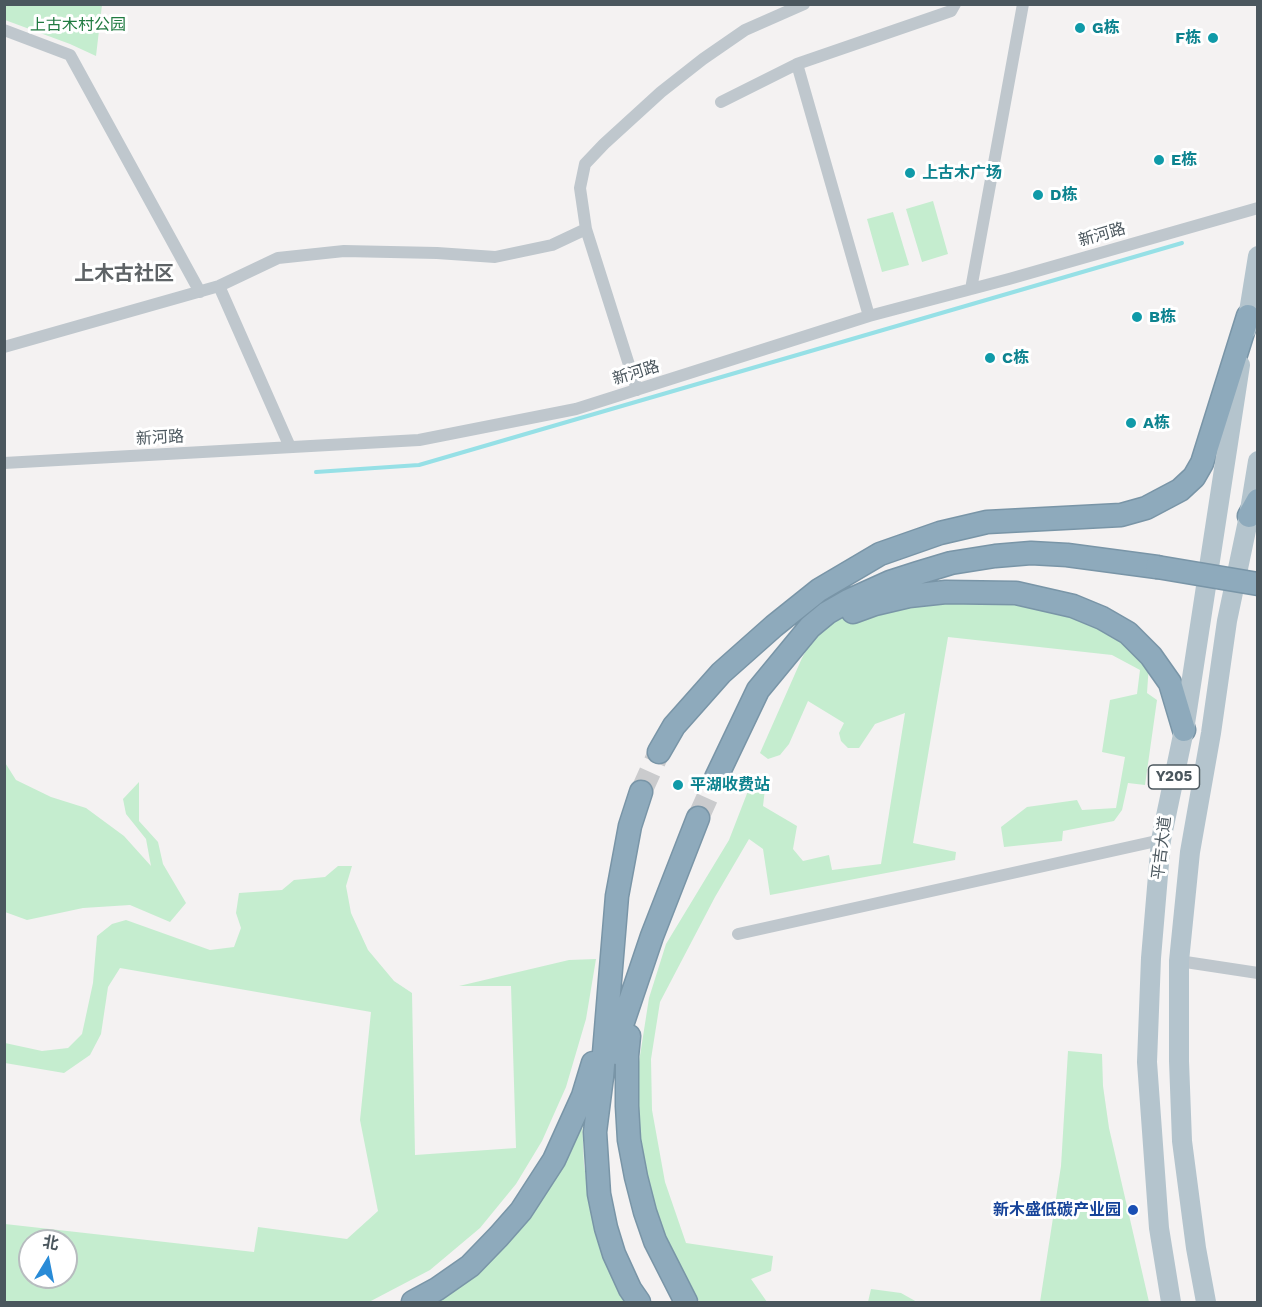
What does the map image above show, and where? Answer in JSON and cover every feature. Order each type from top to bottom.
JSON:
[{"type":"highway","points":[[659,752],[674,726],[722,673],[774,626],[819,590],[880,554],[940,533],[987,522],[1121,515],[1146,508],[1180,490],[1194,477],[1202,464],[1248,316]]},
{"type":"highway","points":[[722,673],[819,602],[841,589],[885,569],[948,550],[994,542],[1031,540],[1068,542],[1158,560],[1257,584]]},
{"type":"highway","points":[[716,778],[758,690],[810,627],[827,613],[879,586],[951,563],[1031,553],[1158,560],[1257,570]]},
{"type":"highway","points":[[758,690],[801,644],[818,630],[845,615],[875,604],[909,596],[946,592],[1016,593],[1073,606],[1102,618],[1128,633],[1151,656],[1170,683],[1184,730]]},
{"type":"highway","points":[[413,1302],[437,1289],[470,1266],[521,1211],[554,1160],[583,1096],[600,1038],[622,861],[641,792]]},
{"type":"highway","points":[[652,1302],[639,1284],[624,1250],[617,1226],[610,1192],[606,1141],[622,1025],[652,936],[698,818]]},
{"type":"highway","points":[[614,931],[595,1132],[595,1158],[599,1194],[614,1254],[630,1289],[639,1302]]},
{"type":"highway","points":[[652,936],[630,1025],[627,1056],[629,1140],[645,1212],[655,1241],[686,1302]]},
{"type":"main road","name":"平吉大道","points":[[1171,1302],[1159,1228],[1147,1062],[1161,840],[1184,730],[1257,256]]},
{"type":"main road","name":"平吉大道","points":[[1206,1302],[1196,1248],[1182,1141],[1179,961],[1190,852],[1211,733],[1227,621],[1253,508],[1257,461]]},
{"type":"street","points":[[637,390],[586,229],[580,188],[585,164],[661,92],[745,30],[804,4]]},
{"type":"street","points":[[721,102],[797,64],[951,11],[955,4]]},
{"type":"street","points":[[971,289],[1023,4]]},
{"type":"street","points":[[4,30],[70,55],[200,292]]},
{"type":"street","points":[[797,64],[869,316]]},
{"type":"street","name":"新河路","points":[[4,463],[419,440],[576,409],[869,316],[1257,208]]},
{"type":"street","points":[[4,347],[219,286],[278,258],[344,251],[495,257],[552,245],[586,229]]},
{"type":"street","points":[[219,286],[290,447]]},
{"type":"street","points":[[738,934],[1161,840]]},
{"type":"street","points":[[1179,961],[1257,973]]},
{"type":"green space","name":"上古木村公园","points":[[4,5],[102,5],[96,56],[5,20]]},
{"type":"green space","points":[[933,201],[948,254],[922,262],[906,209]]},
{"type":"green space","points":[[893,212],[909,265],[882,272],[867,219]]},
{"type":"green space","points":[[890,595],[1085,606],[1149,664],[1147,693],[1157,700],[1145,785],[1128,783],[1122,810],[1114,821],[1063,831],[1062,841],[1004,847],[1001,827],[1027,807],[1077,800],[1082,810],[1116,808],[1125,757],[1102,752],[1110,700],[1137,694],[1140,670],[1112,655],[948,637],[913,843],[956,852],[955,860],[770,895],[763,849],[749,839],[715,897],[660,1002],[651,1059],[652,1110],[665,1182],[686,1243],[773,1256],[771,1271],[751,1279],[767,1302],[700,1302],[692,1292],[667,1242],[649,1194],[639,1146],[634,1081],[649,998],[666,944],[729,840],[753,778],[760,780],[765,789],[763,806],[797,826],[793,849],[803,861],[829,855],[832,870],[881,864],[905,713],[875,724],[859,748],[848,748],[841,741],[839,733],[844,723],[808,701],[789,744],[780,755],[768,759],[760,753],[814,636],[833,620]]},
{"type":"green space","points":[[4,761],[16,780],[51,797],[86,808],[124,836],[151,866],[146,839],[126,814],[123,799],[139,782],[139,821],[158,842],[163,864],[186,903],[170,922],[130,905],[83,908],[27,920],[5,912]]},
{"type":"green space","points":[[338,866],[352,866],[346,886],[351,913],[368,950],[394,981],[412,993],[415,1155],[516,1148],[511,986],[459,986],[569,960],[596,959],[586,1019],[566,1087],[542,1141],[516,1184],[480,1228],[430,1270],[369,1302],[5,1302],[5,1224],[49,1229],[18,1229],[18,1289],[78,1289],[78,1232],[254,1252],[258,1227],[347,1239],[378,1211],[360,1120],[371,1012],[120,968],[108,987],[101,1034],[90,1055],[64,1073],[5,1063],[5,1043],[42,1051],[68,1048],[82,1034],[93,983],[97,936],[112,924],[126,920],[210,950],[234,947],[241,928],[236,913],[239,893],[282,890],[294,880],[325,877]]},
{"type":"green space","points":[[1068,1051],[1102,1054],[1103,1086],[1109,1128],[1149,1302],[1040,1302],[1061,1166]]},
{"type":"green space","points":[[582,1119],[584,1165],[591,1210],[633,1302],[428,1302],[463,1278]]},
{"type":"green space","points":[[871,1289],[901,1293],[917,1302],[868,1302]]},
{"type":"waterway","points":[[316,472],[419,465],[1182,243]]},
{"type":"tunnel","points":[[641,792],[659,752]]},
{"type":"tunnel","points":[[698,818],[716,778]]},
{"type":"place","name":"G栋","points":[[1080,28]]},
{"type":"place","name":"F栋","points":[[1213,38]]},
{"type":"place","name":"E栋","points":[[1159,160]]},
{"type":"place","name":"上古木广场","points":[[910,173]]},
{"type":"place","name":"D栋","points":[[1038,195]]},
{"type":"place","name":"B栋","points":[[1137,317]]},
{"type":"place","name":"C栋","points":[[990,358]]},
{"type":"place","name":"A栋","points":[[1131,423]]},
{"type":"place","name":"平湖收费站","points":[[678,785]]},
{"type":"place","name":"新木盛低碳产业园","points":[[1133,1210]]},
{"type":"district","name":"上木古社区","points":[[124,274]]}]
